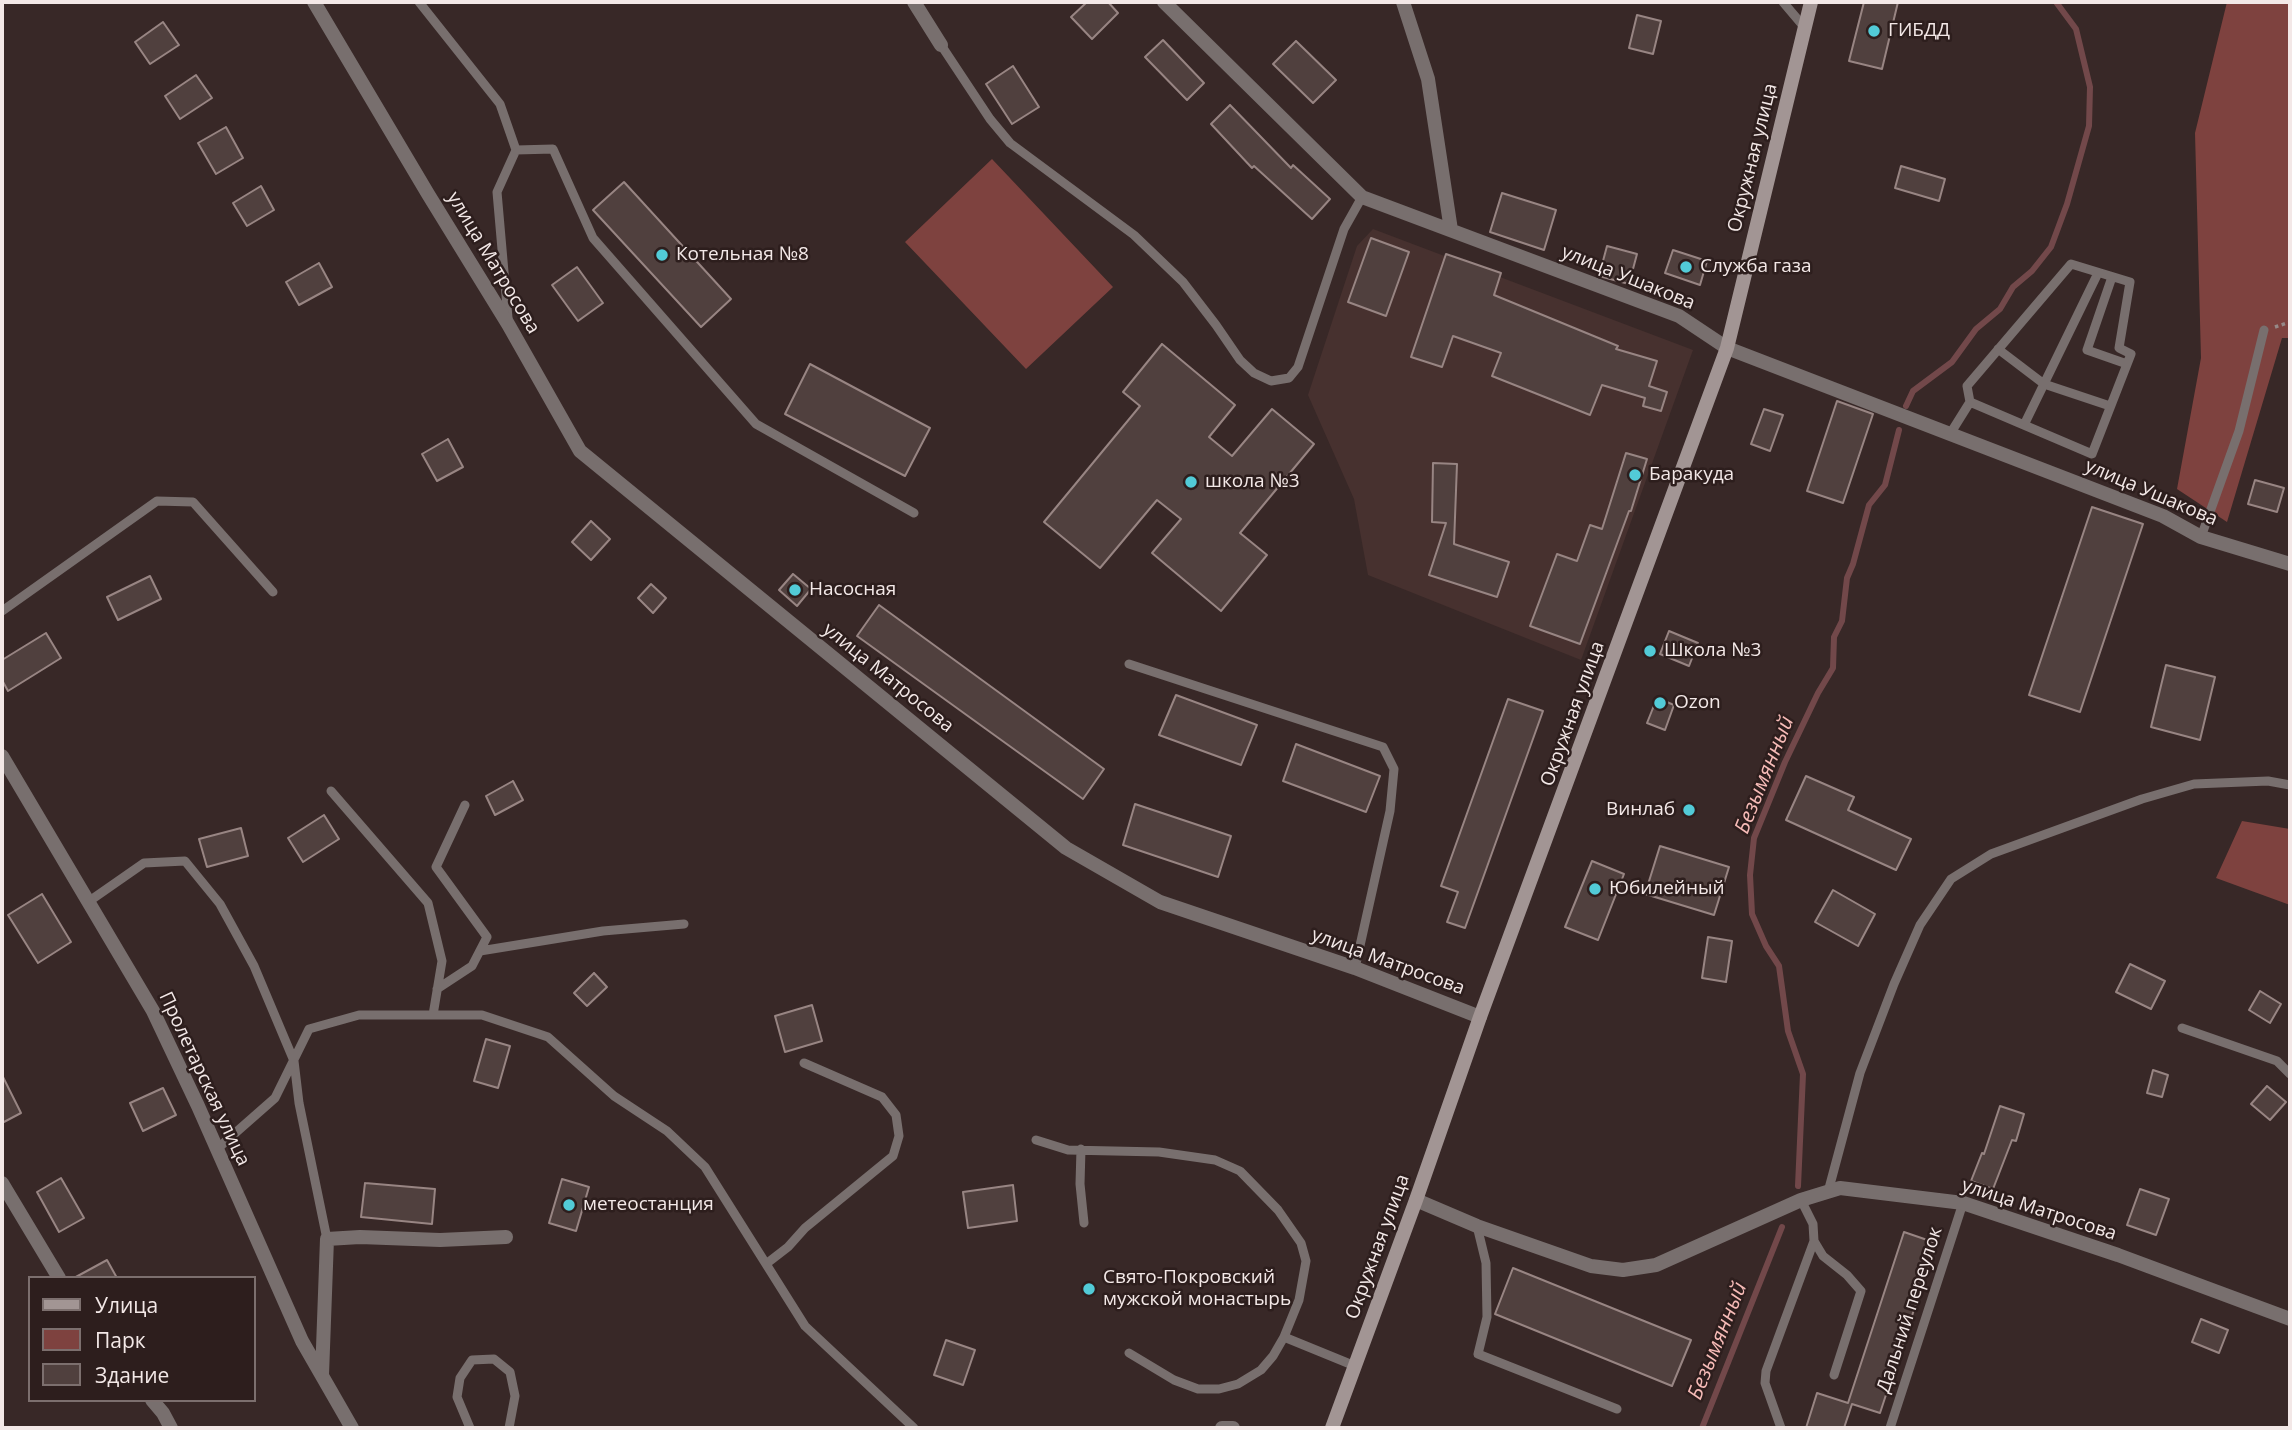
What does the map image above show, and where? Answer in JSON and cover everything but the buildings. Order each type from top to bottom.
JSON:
[{"type":"main road","name":"Окружная улица","points":[[1332,1428],[1480,1017],[1727,348],[1811,2]]},
{"type":"street","name":"улица Матросова","points":[[314,2],[508,324],[580,451],[1066,848],[1160,902],[1355,968],[1480,1017]]},
{"type":"street","points":[[914,2],[941,45]]},
{"type":"street","name":"улица Ушакова","points":[[1164,2],[1362,197],[1679,316],[1727,348],[2164,516],[2201,537],[2290,564]]},
{"type":"street","points":[[1403,2],[1428,79],[1451,230]]},
{"type":"street","name":"Пролетарская улица","points":[[2,756],[153,1011],[302,1341],[352,1428]]},
{"type":"street","points":[[2,1183],[58,1276]]},
{"type":"street","name":"улица Матросова","points":[[1416,1200],[1477,1226],[1591,1266],[1623,1270],[1656,1265],[1801,1200],[1840,1188],[1963,1203],[2118,1255],[2290,1319]]},
{"type":"street","points":[[322,1377],[327,1239],[360,1237],[440,1240],[506,1237]]},
{"type":"street","points":[[154,1402],[171,1428]]},
{"type":"street","points":[[1222,1428],[1233,1428]]},
{"type":"lane","points":[[419,2],[500,104],[516,150],[497,191],[508,324]]},
{"type":"lane","points":[[1783,2],[1805,28]]},
{"type":"lane","points":[[941,45],[990,120],[1010,143],[1133,235],[1182,282],[1240,360],[1254,373],[1271,381],[1289,378],[1298,366],[1343,229],[1362,197]]},
{"type":"lane","points":[[516,150],[553,149],[593,238],[755,424],[914,513]]},
{"type":"lane","points":[[1950,434],[1970,401],[1967,386],[2071,264],[2130,282],[2119,348],[2131,354],[2092,454],[1970,401]]},
{"type":"lane","points":[[2024,425],[2098,273]]},
{"type":"lane","points":[[2112,277],[2087,351],[2127,364]]},
{"type":"lane","points":[[2201,537],[2239,431],[2264,330]]},
{"type":"lane","points":[[1998,349],[2044,384],[2110,406]]},
{"type":"lane","points":[[2,611],[157,501],[193,502],[273,592]]},
{"type":"lane","points":[[1129,664],[1382,747],[1394,769],[1390,811],[1355,968]]},
{"type":"lane","points":[[1828,1192],[1860,1073],[1894,984],[1920,925],[1951,879],[1991,854],[2142,799],[2194,784],[2267,781],[2290,785]]},
{"type":"lane","points":[[331,790],[428,903],[442,961],[433,1015]]},
{"type":"lane","points":[[437,989],[472,966],[487,937],[436,867],[465,805]]},
{"type":"lane","points":[[88,902],[144,863],[185,861],[220,904],[248,956],[294,1061],[299,1104],[327,1239]]},
{"type":"lane","points":[[480,951],[603,931],[684,924]]},
{"type":"lane","points":[[217,1149],[275,1098],[309,1029],[359,1016],[482,1015],[548,1037],[614,1096],[667,1131],[705,1167],[805,1326],[914,1428]]},
{"type":"lane","points":[[2182,1028],[2277,1061],[2290,1074]]},
{"type":"lane","points":[[766,1264],[788,1247],[805,1228],[893,1156],[899,1136],[896,1115],[883,1097],[804,1063]]},
{"type":"lane","points":[[1036,1140],[1068,1150],[1159,1152],[1215,1160],[1240,1171],[1278,1210],[1301,1243],[1306,1261],[1299,1300],[1284,1337],[1261,1370],[1238,1384],[1198,1389],[1174,1380],[1129,1353]]},
{"type":"lane","points":[[1081,1149],[1080,1184],[1084,1223]]},
{"type":"lane","points":[[1781,1428],[1765,1383],[1766,1371],[1814,1241],[1813,1224],[1801,1200]]},
{"type":"lane","name":"Дальний переулок","points":[[1890,1428],[1963,1203]]},
{"type":"lane","points":[[1477,1226],[1486,1264],[1486,1317],[1478,1354],[1617,1409]]},
{"type":"lane","points":[[1814,1241],[1823,1256],[1847,1275],[1861,1291],[1834,1376]]},
{"type":"lane","points":[[1284,1337],[1355,1366]]},
{"type":"lane","points":[[470,1428],[457,1397],[460,1378],[472,1360],[494,1359],[510,1372],[515,1396],[509,1428]]},
{"type":"shaded area","points":[[1373,229],[1693,350],[1581,660],[1368,575],[1354,499],[1308,395],[1357,246]]},
{"type":"green space","points":[[2227,2],[2290,2],[2290,338],[2282,338],[2227,522],[2177,489],[2201,358],[2195,133]]},
{"type":"green space","points":[[992,159],[1113,287],[1026,369],[905,242]]},
{"type":"green space","points":[[2242,821],[2290,829],[2290,905],[2216,878]]},
{"type":"waterway","name":"Безымянный","points":[[1906,406],[1913,391],[1952,362],[1976,329],[2000,309],[2013,287],[2032,271],[2051,247],[2067,204],[2089,126],[2090,87],[2076,29],[2056,2]]},
{"type":"waterway","name":"Безымянный","points":[[1798,1186],[1803,1074],[1788,1031],[1779,966],[1766,946],[1752,914],[1750,875],[1754,838],[1785,762],[1833,668],[1834,637],[1842,621],[1847,578],[1869,505],[1885,485],[1899,430]]},
{"type":"waterway","name":"Безымянный","points":[[1702,1428],[1782,1227]]},
{"type":"place","name":"ГИБДД","points":[[1874,31]]},
{"type":"place","name":"Котельная №8","points":[[662,255]]},
{"type":"place","name":"Служба газа","points":[[1686,267]]},
{"type":"place","name":"Баракуда","points":[[1635,475]]},
{"type":"place","name":"школа №3","points":[[1191,482]]},
{"type":"place","name":"Насосная","points":[[795,590]]},
{"type":"place","name":"Школа №3","points":[[1650,651]]},
{"type":"place","name":"Ozon","points":[[1660,703]]},
{"type":"place","name":"Винлаб","points":[[1689,810]]},
{"type":"place","name":"Юбилейный","points":[[1595,889]]},
{"type":"place","name":"метеостанция","points":[[569,1205]]},
{"type":"place","name":"Свято-Покровский мужской монастырь","points":[[1089,1289]]}]
